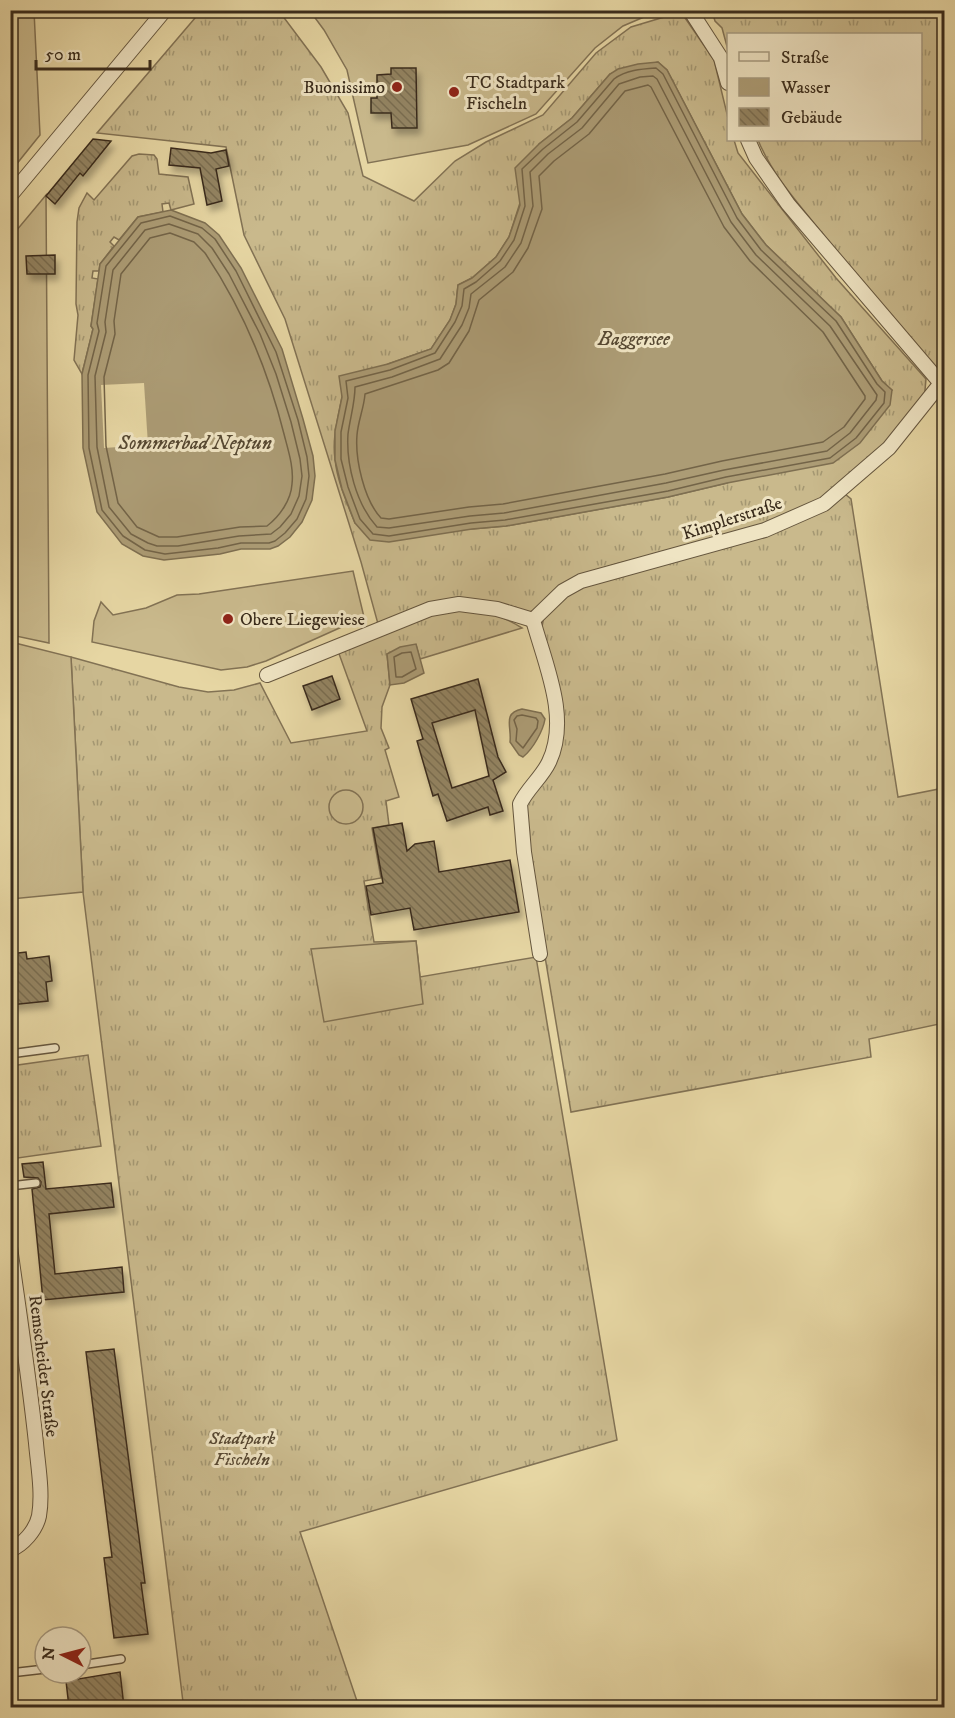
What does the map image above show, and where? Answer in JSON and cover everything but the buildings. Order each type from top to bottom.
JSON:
[{"type":"street","points":[[10,196],[165,10]]},
{"type":"street","points":[[690,10],[721,58],[727,77]]},
{"type":"street","name":"Kimplerstraße","points":[[533,620],[563,591],[581,581],[765,530],[824,504],[889,448],[943,385],[788,204],[756,158],[748,141]]},
{"type":"street","points":[[267,675],[430,609],[459,604],[497,609],[533,620],[554,695],[558,724],[555,748],[548,765],[519,804],[540,954]]},
{"type":"street","name":"Remscheider Straße","points":[[10,1247],[33,1409],[39,1480],[39,1516],[33,1530],[16,1548],[10,1550]]},
{"type":"lane","points":[[10,1054],[55,1048]]},
{"type":"lane","points":[[10,1186],[36,1183]]},
{"type":"lane","points":[[93,1663],[121,1659]]},
{"type":"lane","points":[[10,1673],[33,1670]]},
{"type":"green space","points":[[11,10],[34,11],[40,135],[11,171]]},
{"type":"green space","points":[[201,11],[279,11],[321,67],[348,113],[363,176],[414,201],[455,161],[486,142],[543,115],[596,53],[631,27],[681,12],[714,60],[727,114],[727,141],[734,141],[738,153],[836,278],[926,379],[924,401],[908,422],[821,501],[747,531],[585,574],[535,610],[527,613],[486,602],[378,624],[361,562],[285,319],[244,235],[226,147],[97,133]],"holes":[[[658,62],[667,70],[742,214],[766,245],[841,317],[882,381],[892,390],[727,483],[668,497],[506,526],[472,529],[355,523],[340,484],[334,451],[342,397],[388,364],[431,349],[450,320],[456,304],[458,285],[472,278],[496,257],[509,237],[539,144],[572,118],[610,74]]]},
{"type":"green space","name":"TC Stadtpark Fischeln","points":[[310,11],[658,11],[623,26],[595,48],[536,114],[468,145],[368,163],[347,70]]},
{"type":"green space","points":[[712,11],[944,11],[944,376],[886,311],[801,207],[772,168],[758,141],[922,141],[922,33],[727,33],[727,46],[722,28],[715,21]]},
{"type":"green space","points":[[154,155],[157,159],[159,174],[188,177],[194,204],[171,210],[169,203],[162,204],[163,212],[138,217],[119,240],[114,237],[110,242],[114,246],[100,264],[99,271],[93,271],[92,278],[98,279],[91,326],[93,329],[82,374],[74,360],[78,315],[76,304],[79,208],[87,193],[94,200],[132,156]]},
{"type":"green space","points":[[46,195],[49,643],[11,635],[11,237]]},
{"type":"green space","points":[[845,494],[851,499],[898,797],[944,788],[944,1023],[869,1039],[871,1057],[571,1112],[530,867],[524,805],[559,748],[541,632],[544,616],[566,594],[588,582],[750,540]]},
{"type":"green space","name":"Obere Liegewiese","points":[[353,571],[364,617],[266,661],[247,667],[221,670],[92,642],[94,621],[101,602],[113,615],[146,608],[177,595],[199,594]]},
{"type":"green space","name":"Stadtpark Fischeln","points":[[458,609],[491,614],[522,628],[420,659],[416,645],[387,654],[390,685],[382,707],[381,728],[389,748],[385,750],[399,797],[386,801],[389,825],[372,828],[381,878],[364,881],[374,942],[416,941],[420,977],[536,957],[617,1440],[300,1532],[359,1707],[156,1707],[183,1702],[83,892],[71,657],[179,687],[208,692],[234,690],[260,683],[291,743],[367,731],[338,651],[432,614]]},
{"type":"green space","points":[[11,642],[71,657],[83,892],[11,899]]},
{"type":"green space","points":[[346,790],[358,795],[363,807],[358,819],[346,824],[334,819],[329,807],[334,795]]},
{"type":"green space","points":[[416,941],[423,1004],[324,1022],[311,949]]},
{"type":"green space","points":[[88,1055],[101,1146],[11,1159],[11,1066]]},
{"type":"water","name":"Baggersee","points":[[658,62],[667,70],[742,214],[766,245],[841,317],[882,381],[892,390],[890,405],[860,443],[833,463],[727,483],[668,497],[506,526],[389,542],[370,540],[355,523],[342,489],[335,460],[335,431],[342,397],[339,376],[388,364],[431,349],[450,320],[456,304],[458,285],[472,278],[496,257],[509,237],[520,205],[515,168],[539,144],[572,118],[610,74],[618,69],[638,64]]},
{"type":"water","name":"Sommerbad Neptun","points":[[171,210],[205,223],[219,235],[241,268],[282,349],[303,419],[313,456],[315,476],[312,500],[302,522],[290,537],[270,549],[241,549],[220,554],[164,560],[143,556],[122,544],[97,512],[83,448],[82,374],[93,329],[91,326],[100,264],[138,217]]},
{"type":"water","points":[[416,644],[424,673],[404,683],[390,685],[387,654],[400,647]]},
{"type":"water","points":[[522,709],[541,713],[545,719],[537,739],[523,757],[510,742],[509,721],[512,714]]},
{"type":"pier","points":[[144,383],[148,445],[104,448],[101,385]]},
{"type":"place","name":"Buonissimo","points":[[397,87]]},
{"type":"place","name":"TC Stadtpark Fischeln","points":[[454,92]]},
{"type":"place","name":"Obere Liegewiese","points":[[228,619]]}]
